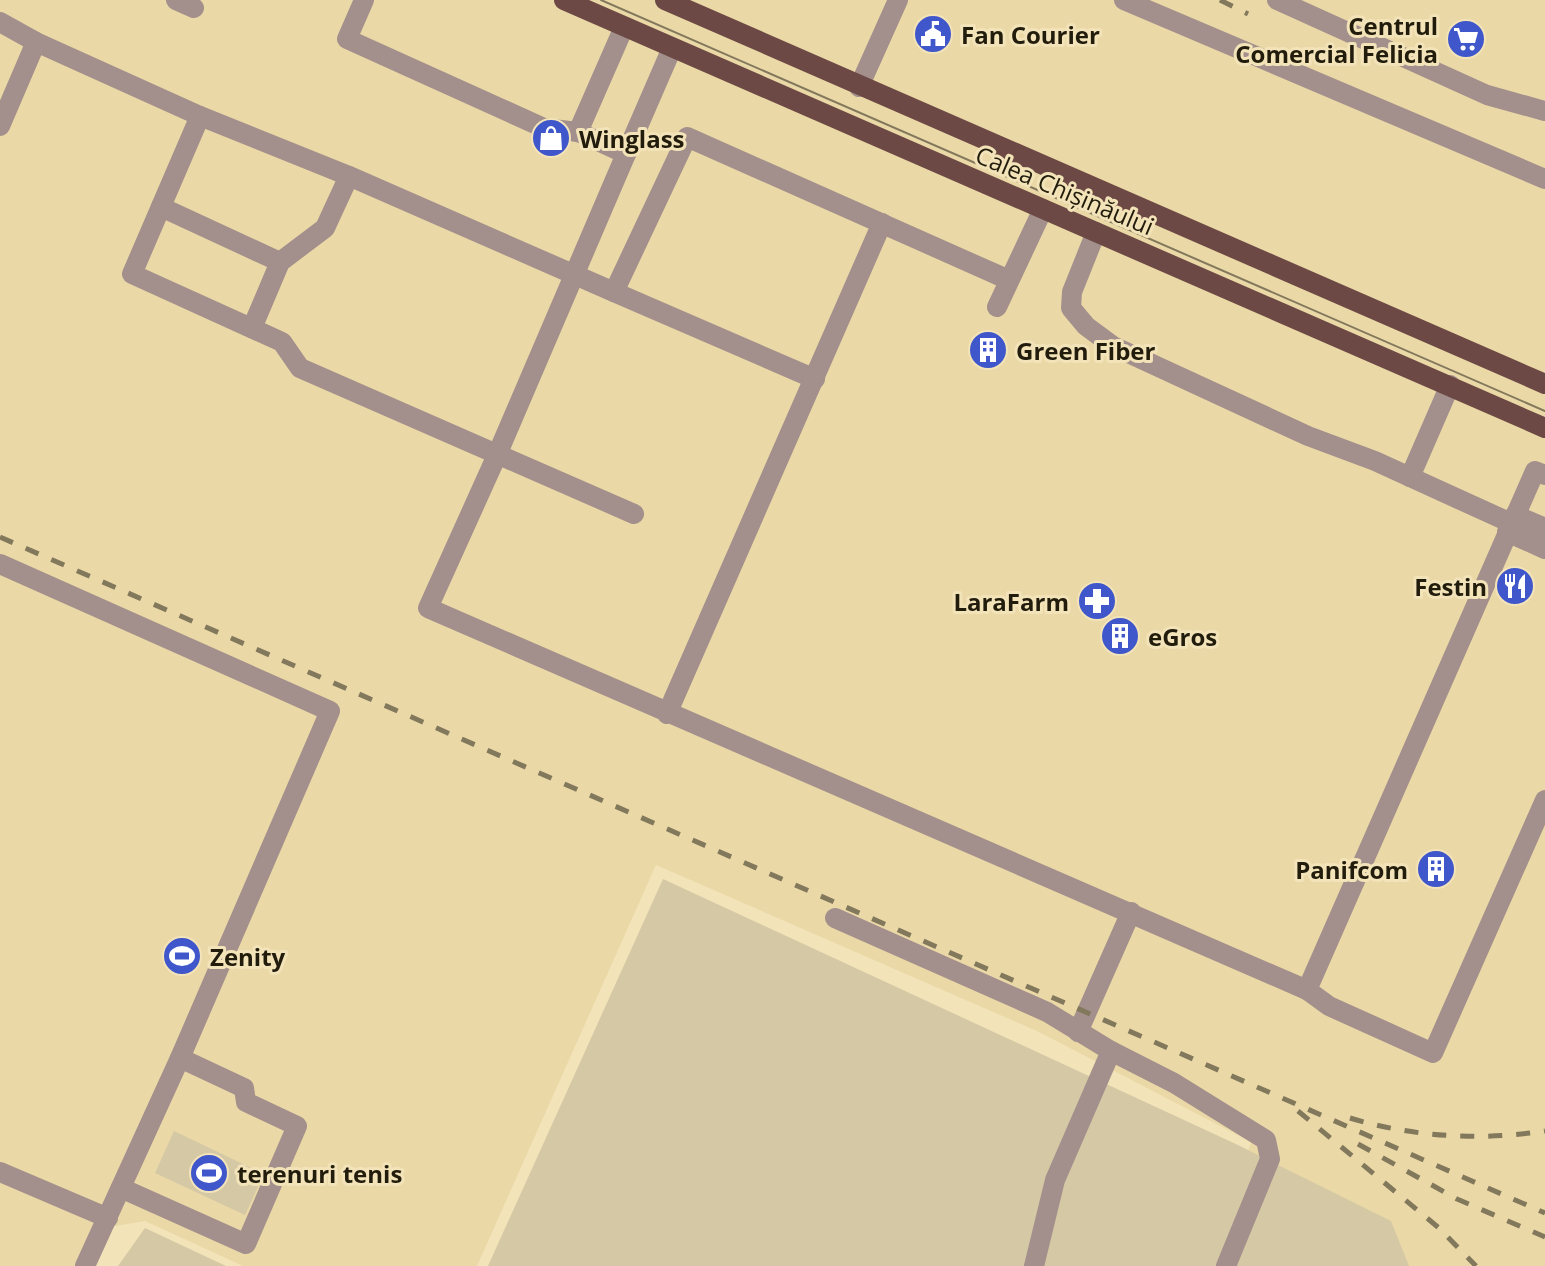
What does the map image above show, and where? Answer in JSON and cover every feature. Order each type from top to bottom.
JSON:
[{"type":"main road","name":"Calea Chișinăului","points":[[564,0],[1545,428]]},
{"type":"main road","name":"Calea Chișinăului","points":[[665,0],[1545,384]]},
{"type":"lane","points":[[364,0],[347,39],[544,128],[578,132],[626,154]]},
{"type":"lane","points":[[859,87],[898,0]]},
{"type":"lane","points":[[1124,0],[1545,179]]},
{"type":"lane","points":[[1277,0],[1487,95],[1545,111]]},
{"type":"lane","points":[[0,22],[36,42],[200,116],[349,176],[815,379]]},
{"type":"lane","points":[[578,132],[624,27]]},
{"type":"lane","points":[[0,126],[36,42]]},
{"type":"lane","points":[[672,48],[428,608],[667,714],[1131,912],[1307,990],[1329,1006],[1433,1053],[1545,800]]},
{"type":"lane","points":[[200,116],[132,274],[282,342],[300,368],[634,514]]},
{"type":"lane","points":[[614,292],[687,137],[1009,280]]},
{"type":"lane","points":[[252,328],[280,262],[325,228],[349,176]]},
{"type":"lane","points":[[161,207],[280,262]]},
{"type":"lane","points":[[997,307],[1043,209]]},
{"type":"lane","points":[[667,714],[882,223]]},
{"type":"lane","points":[[1096,232],[1072,292],[1071,308],[1086,326],[1113,346],[1308,436],[1410,477],[1511,523],[1545,549]]},
{"type":"lane","points":[[1410,477],[1450,385]]},
{"type":"lane","points":[[1307,990],[1511,523],[1540,473]]},
{"type":"lane","points":[[1511,523],[1545,528]]},
{"type":"lane","points":[[0,564],[330,711],[180,1058],[85,1266]]},
{"type":"lane","points":[[1078,1032],[1131,912]]},
{"type":"lane","points":[[835,918],[1047,1012],[1111,1051],[1174,1083],[1266,1140],[1270,1159],[1226,1266]]},
{"type":"lane","points":[[1034,1266],[1055,1180],[1111,1051]]},
{"type":"lane","points":[[121,1188],[246,1244],[297,1126],[246,1102],[244,1088],[180,1058]]},
{"type":"lane","points":[[0,1172],[108,1218]]},
{"type":"shaded area","points":[[0,0],[1545,0],[1545,1266],[1209,1266],[1251,1142],[1039,1032],[656,865],[477,1266],[243,1266],[145,1221],[110,1227],[92,1266],[0,1266]]},
{"type":"shaded area","points":[[663,879],[1238,1145],[1391,1221],[1409,1266],[488,1266]]},
{"type":"shaded area","name":"terenuri tenis","points":[[174,1131],[264,1174],[245,1215],[155,1173]]},
{"type":"shaded area","points":[[145,1228],[226,1266],[118,1266]]},
{"type":"tram line","points":[[601,0],[1545,411]]},
{"type":"railway","points":[[1220,0],[1248,14]]},
{"type":"railway","points":[[0,537],[1545,1213]]},
{"type":"railway","points":[[1298,1111],[1439,1228],[1476,1266]]},
{"type":"railway","points":[[1350,1118],[1398,1129],[1447,1135],[1496,1136],[1545,1131]]},
{"type":"railway","points":[[1358,1144],[1457,1199],[1545,1237]]},
{"type":"place","name":"Fan Courier","points":[[933,34]]},
{"type":"place","name":"Centrul Comercial Felicia","points":[[1466,39]]},
{"type":"place","name":"Winglass","points":[[551,138]]},
{"type":"place","name":"Green Fiber","points":[[988,350]]},
{"type":"place","name":"Festin","points":[[1515,586]]},
{"type":"place","name":"LaraFarm","points":[[1097,601]]},
{"type":"place","name":"eGros","points":[[1120,636]]},
{"type":"place","name":"Panifcom","points":[[1436,869]]},
{"type":"place","name":"Zenity","points":[[182,956]]},
{"type":"place","name":"terenuri tenis","points":[[209,1173]]}]
